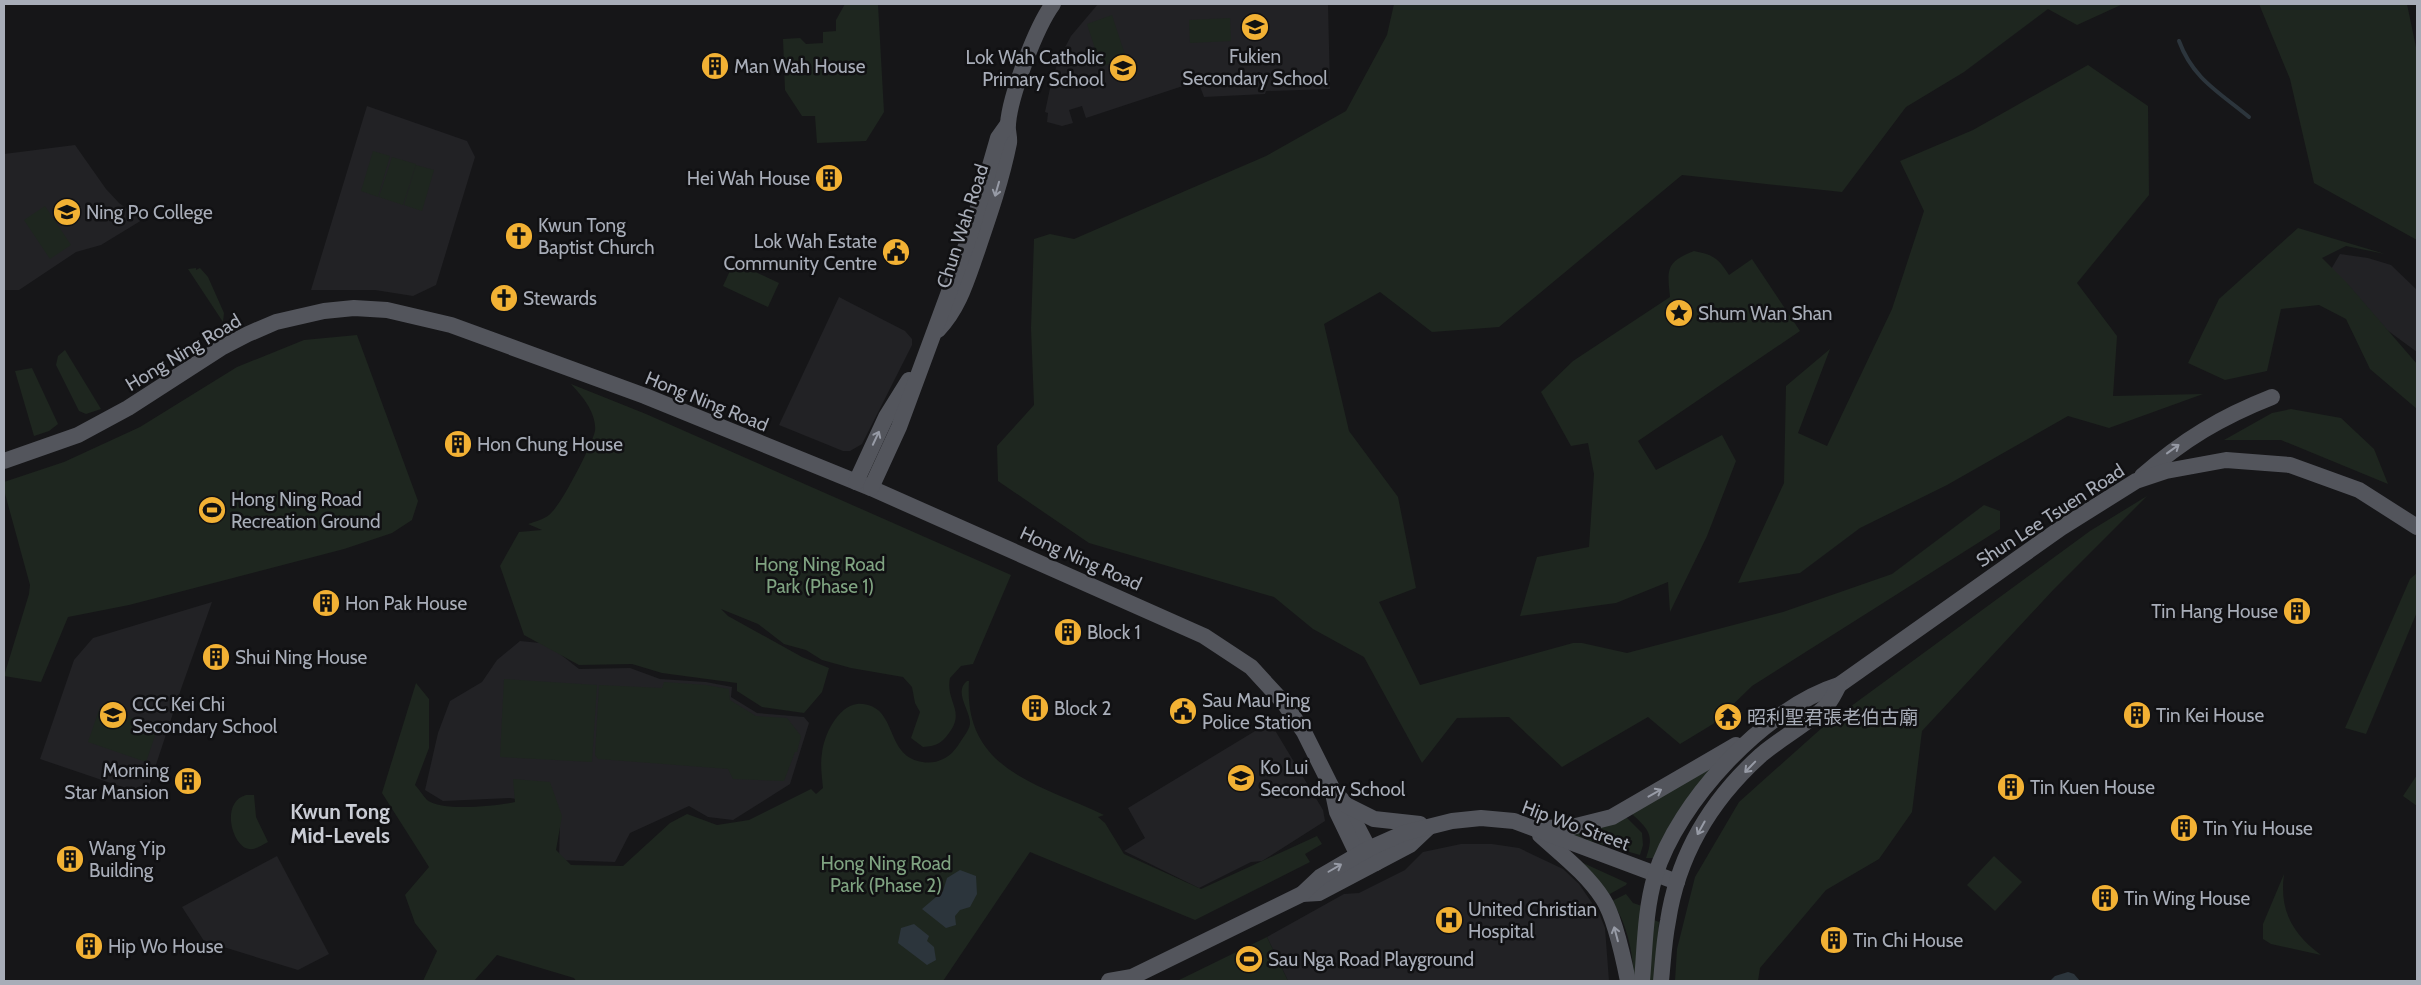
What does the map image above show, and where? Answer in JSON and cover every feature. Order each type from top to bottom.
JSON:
[{"type":"main road","name":"Chun Wah Road","points":[[864,485],[900,427],[934,333],[951,315],[966,284],[982,238],[1009,141],[1008,124],[1019,82],[1034,39],[1053,4]]},
{"type":"main road","name":"Hong Ning Road","points":[[4,461],[78,436],[128,408],[221,348],[248,334],[297,316],[354,308],[387,310],[450,325],[617,385],[864,485],[1204,636],[1250,667],[1284,702],[1304,732],[1332,788],[1346,805],[1366,859]]},
{"type":"main road","points":[[2136,481],[2167,454],[2213,423],[2272,396]]},
{"type":"main road","name":"Shun Lee Tsuen Road","points":[[1642,981],[1648,910],[1656,875],[1668,846],[1690,806],[1717,772],[1759,732],[1815,692],[1839,685],[2061,528],[2136,481],[2195,464],[2226,460],[2290,466],[2359,490],[2417,527]]},
{"type":"main road","name":"Shun Lee Tsuen Road","points":[[1661,981],[1668,920],[1677,882],[1693,841],[1716,804],[1762,755],[1826,706],[1839,685]]},
{"type":"main road","points":[[1533,828],[1572,827],[1612,817],[1759,732]]},
{"type":"main road","name":"Hong Ning Road","points":[[1332,788],[1337,812],[1366,859]]},
{"type":"main road","points":[[1346,805],[1374,818],[1430,826]]},
{"type":"main road","name":"Hip Wo Street","points":[[1430,826],[1452,821],[1481,818],[1514,821],[1677,882]]},
{"type":"main road","points":[[1109,981],[1130,979],[1302,894],[1319,894],[1366,859],[1410,845],[1430,826]]},
{"type":"main road","points":[[1533,828],[1584,876],[1604,901],[1610,913],[1628,981]]},
{"type":"shaded area","points":[[1098,4],[1328,4],[1330,89],[1266,91],[1265,94],[1204,97],[1198,81],[1086,118],[1082,106],[1069,110],[1073,123],[1062,126],[1047,122],[1048,113],[1045,112],[1052,79],[1060,57],[1071,36]]},
{"type":"shaded area","points":[[367,106],[467,141],[475,157],[436,285],[413,296],[375,290],[311,290]]},
{"type":"shaded area","name":"Ning Po College","points":[[75,145],[106,189],[119,203],[142,220],[101,245],[76,252],[19,290],[4,290],[4,154]]},
{"type":"shaded area","points":[[2340,254],[2368,258],[2391,265],[2417,290],[2417,352],[2323,283]]},
{"type":"shaded area","points":[[839,297],[905,331],[912,339],[912,345],[862,444],[850,451],[843,451],[779,425]]},
{"type":"shaded area","name":"CCC Kei Chi Secondary School","points":[[212,602],[146,795],[40,759],[74,660],[93,638]]},
{"type":"shaded area","points":[[520,641],[540,643],[555,650],[579,669],[630,668],[660,679],[706,682],[732,687],[731,697],[757,713],[804,717],[809,723],[790,784],[733,820],[708,817],[689,806],[630,833],[615,862],[559,860],[560,820],[529,801],[510,798],[443,801],[425,790],[438,733],[450,701],[482,682],[497,660]]},
{"type":"shaded area","name":"Ko Lui Secondary School","points":[[1270,722],[1323,810],[1325,821],[1262,861],[1251,862],[1199,888],[1124,851],[1145,838],[1128,808]]},
{"type":"shaded area","name":"United Christian Hospital","points":[[1461,844],[1492,844],[1519,848],[1563,869],[1579,884],[1599,913],[1605,928],[1609,981],[1288,981],[1267,937],[1344,894],[1359,893],[1405,870],[1423,852]]},
{"type":"shaded area","points":[[277,856],[329,954],[298,970],[204,941],[182,907]]},
{"type":"shaded area","points":[[960,870],[976,876],[977,894],[970,907],[960,910],[955,916],[956,925],[946,928],[922,909],[943,891],[947,878]]},
{"type":"shaded area","points":[[914,924],[929,936],[927,941],[934,947],[936,960],[927,965],[898,943],[901,928]]},
{"type":"shaded area","points":[[2068,972],[2074,974],[2080,981],[2050,981],[2055,976]]},
{"type":"green space","points":[[845,4],[878,4],[884,112],[866,141],[817,143],[815,116],[802,116],[785,90],[783,39],[800,38],[806,44],[823,43],[823,32],[836,31],[836,20]]},
{"type":"green space","points":[[1394,4],[2123,4],[2077,25],[2048,9],[1964,72],[1906,107],[1842,192],[1682,175],[1499,327],[1432,332],[1380,292],[1324,324],[1349,431],[1398,497],[1416,588],[1379,602],[1420,685],[1573,643],[1582,643],[1627,653],[1783,612],[1892,574],[1984,505],[2000,511],[2000,529],[1752,686],[1713,724],[1680,744],[1648,717],[1562,767],[1509,717],[1457,718],[1422,763],[1364,657],[1313,629],[1274,597],[1089,543],[998,481],[997,446],[1034,405],[1031,328],[1034,239],[1050,234],[1074,239],[1266,156],[1346,111],[1387,35]]},
{"type":"green space","points":[[2259,4],[2407,4],[2417,52],[2417,240],[2314,183],[2290,79]]},
{"type":"green space","points":[[1112,15],[1126,58],[1101,67],[1087,24]]},
{"type":"green space","points":[[1230,18],[1231,41],[1190,43],[1189,20]]},
{"type":"green space","points":[[2088,65],[2148,106],[2149,195],[2077,283],[2117,336],[2113,396],[2203,394],[2109,428],[2068,416],[1947,485],[1860,528],[1800,573],[1738,583],[1784,483],[1786,386],[1830,349],[1798,433],[1827,446],[1892,309],[1924,211],[1900,161],[1973,130]]},
{"type":"green space","points":[[373,151],[390,156],[378,197],[361,191]]},
{"type":"green space","points":[[392,157],[416,164],[403,205],[379,197]]},
{"type":"green space","points":[[416,165],[434,170],[422,211],[404,205]]},
{"type":"green space","points":[[45,206],[71,245],[50,259],[24,220]]},
{"type":"green space","points":[[2298,228],[2385,254],[2346,246],[2322,258],[2347,283],[2417,364],[2417,409],[2370,369],[2346,319],[2319,305],[2281,309],[2267,371],[2225,380],[2188,363],[2219,299]]},
{"type":"green space","points":[[1694,251],[1715,258],[1729,275],[1752,259],[1800,331],[1638,441],[1656,470],[1722,435],[1736,461],[1707,536],[1670,612],[1668,582],[1616,603],[1520,616],[1537,557],[1589,547],[1594,474],[1588,443],[1571,446],[1541,392],[1573,361],[1670,297],[1670,268],[1678,259]]},
{"type":"green space","points":[[734,262],[779,283],[768,307],[723,286]]},
{"type":"green space","points":[[196,268],[196,270],[200,268],[208,277],[224,313],[223,322],[188,269]]},
{"type":"green space","name":"Hong Ning Road Recreation Ground","points":[[357,335],[418,501],[412,520],[392,533],[344,549],[129,605],[68,617],[41,682],[4,676],[29,594],[30,585],[4,490],[4,482],[64,462],[140,427],[237,367],[304,340]]},
{"type":"green space","points":[[65,350],[101,409],[86,414],[79,411],[56,365],[58,356]]},
{"type":"green space","points":[[32,368],[58,424],[49,431],[34,436],[15,371]]},
{"type":"green space","name":"Hong Ning Road Park (Phase 1)","points":[[571,384],[646,414],[1011,575],[973,664],[961,666],[950,678],[950,693],[956,718],[954,725],[943,740],[935,745],[923,747],[911,738],[920,712],[915,703],[912,687],[903,677],[851,668],[822,660],[806,650],[784,644],[758,624],[721,609],[728,616],[802,657],[829,668],[822,692],[804,713],[762,707],[737,691],[737,683],[662,673],[632,664],[579,665],[524,635],[500,566],[519,532],[542,530],[528,524],[541,520],[557,506],[593,438],[595,431],[594,418],[584,399]]},
{"type":"green space","points":[[2291,409],[2341,418],[2374,449],[2388,484],[2281,440],[2224,440],[2272,413]]},
{"type":"green space","points":[[2147,496],[2054,589],[1922,731],[1912,812],[1879,859],[1826,890],[1760,968],[1758,981],[1675,981],[1677,949],[1695,877],[1739,802],[1824,726],[2090,531]]},
{"type":"green space","points":[[2417,573],[2417,612],[2366,734],[2345,728],[2410,579]]},
{"type":"green space","points":[[504,679],[597,685],[592,762],[500,757]]},
{"type":"green space","name":"Hong Ning Road Park (Phase 2)","points":[[969,681],[970,711],[979,736],[992,755],[1010,770],[1032,783],[1104,815],[1098,817],[1105,823],[1124,854],[1201,889],[1317,836],[1322,844],[1305,854],[1310,862],[1195,920],[1030,852],[943,981],[576,981],[574,978],[497,955],[474,981],[423,981],[437,951],[415,923],[405,895],[429,867],[382,793],[416,683],[429,699],[429,748],[415,785],[427,800],[434,804],[456,807],[506,804],[515,802],[513,779],[550,782],[562,816],[556,850],[571,865],[623,866],[670,823],[687,814],[717,825],[749,820],[811,789],[816,794],[823,788],[821,762],[823,746],[829,730],[838,716],[850,706],[864,704],[879,711],[885,718],[902,752],[907,756],[920,762],[929,763],[946,758],[966,734],[970,724],[962,696],[963,685]]},
{"type":"green space","points":[[664,682],[706,685],[729,689],[730,700],[756,716],[787,718],[801,736],[797,752],[795,752],[784,781],[733,779],[728,769],[598,759],[595,755],[599,685],[662,688]]},
{"type":"green space","points":[[100,707],[158,727],[146,762],[88,742]]},
{"type":"green space","points":[[1710,769],[1675,816],[1654,858],[1646,858],[1650,837],[1646,828],[1631,813]]},
{"type":"green space","points":[[2417,775],[2417,806],[2403,796]]},
{"type":"green space","points":[[246,795],[254,795],[256,817],[268,842],[252,849],[243,846],[238,841],[231,824],[233,806],[238,799]]},
{"type":"green space","points":[[1626,817],[1642,833],[1643,845],[1640,855],[1565,834]]},
{"type":"green space","points":[[1994,856],[2022,882],[1995,911],[1967,885]]},
{"type":"green space","points":[[1581,862],[1627,883],[1608,895]]},
{"type":"green space","points":[[2284,874],[2284,899],[2290,920],[2303,939],[2321,955],[2271,944],[2263,939],[2263,924]]},
{"type":"green space","points":[[1626,894],[1633,903],[1642,906],[1636,976],[1634,975],[1632,956],[1625,928],[1612,901]]},
{"type":"green space","points":[[1654,920],[1659,922],[1654,981],[1647,981]]},
{"type":"green space","name":"Sau Nga Road Playground","points":[[1267,937],[1288,981],[1177,981]]},
{"type":"waterway","points":[[2179,41],[2199,75],[2249,117]]},
{"type":"place","name":"Fukien Secondary School","points":[[1255,27]]},
{"type":"place","name":"Man Wah House","points":[[715,66]]},
{"type":"place","name":"Lok Wah Catholic Primary School","points":[[1123,68]]},
{"type":"place","name":"Hei Wah House","points":[[829,178]]},
{"type":"place","name":"Ning Po College","points":[[67,212]]},
{"type":"place","name":"Kwun Tong Baptist Church","points":[[519,236]]},
{"type":"place","name":"Lok Wah Estate Community Centre","points":[[896,252]]},
{"type":"place","name":"Stewards","points":[[504,298]]},
{"type":"place","name":"Shum Wan Shan","points":[[1679,313]]},
{"type":"place","name":"Hon Chung House","points":[[458,444]]},
{"type":"place","name":"Hong Ning Road Recreation Ground","points":[[212,510]]},
{"type":"place","name":"Hon Pak House","points":[[326,603]]},
{"type":"place","name":"Tin Hang House","points":[[2297,611]]},
{"type":"place","name":"Block 1","points":[[1068,632]]},
{"type":"place","name":"Shui Ning House","points":[[216,657]]},
{"type":"place","name":"Block 2","points":[[1035,708]]},
{"type":"place","name":"Sau Mau Ping Police Station","points":[[1183,711]]},
{"type":"place","name":"CCC Kei Chi Secondary School","points":[[113,715]]},
{"type":"place","name":"Tin Kei House","points":[[2137,715]]},
{"type":"place","name":"昭利聖君張老伯古廟","points":[[1728,717]]},
{"type":"place","name":"Ko Lui Secondary School","points":[[1241,778]]},
{"type":"place","name":"Morning Star Mansion","points":[[188,781]]},
{"type":"place","name":"Tin Kuen House","points":[[2011,787]]},
{"type":"place","name":"Tin Yiu House","points":[[2184,828]]},
{"type":"place","name":"Wang Yip Building","points":[[70,859]]},
{"type":"place","name":"Tin Wing House","points":[[2105,898]]},
{"type":"place","name":"United Christian Hospital","points":[[1449,920]]},
{"type":"place","name":"Tin Chi House","points":[[1834,940]]},
{"type":"place","name":"Hip Wo House","points":[[89,946]]},
{"type":"place","name":"Sau Nga Road Playground","points":[[1249,959]]},
{"type":"district","name":"Kwun Tong Mid-Levels","points":[[340,824]]}]
